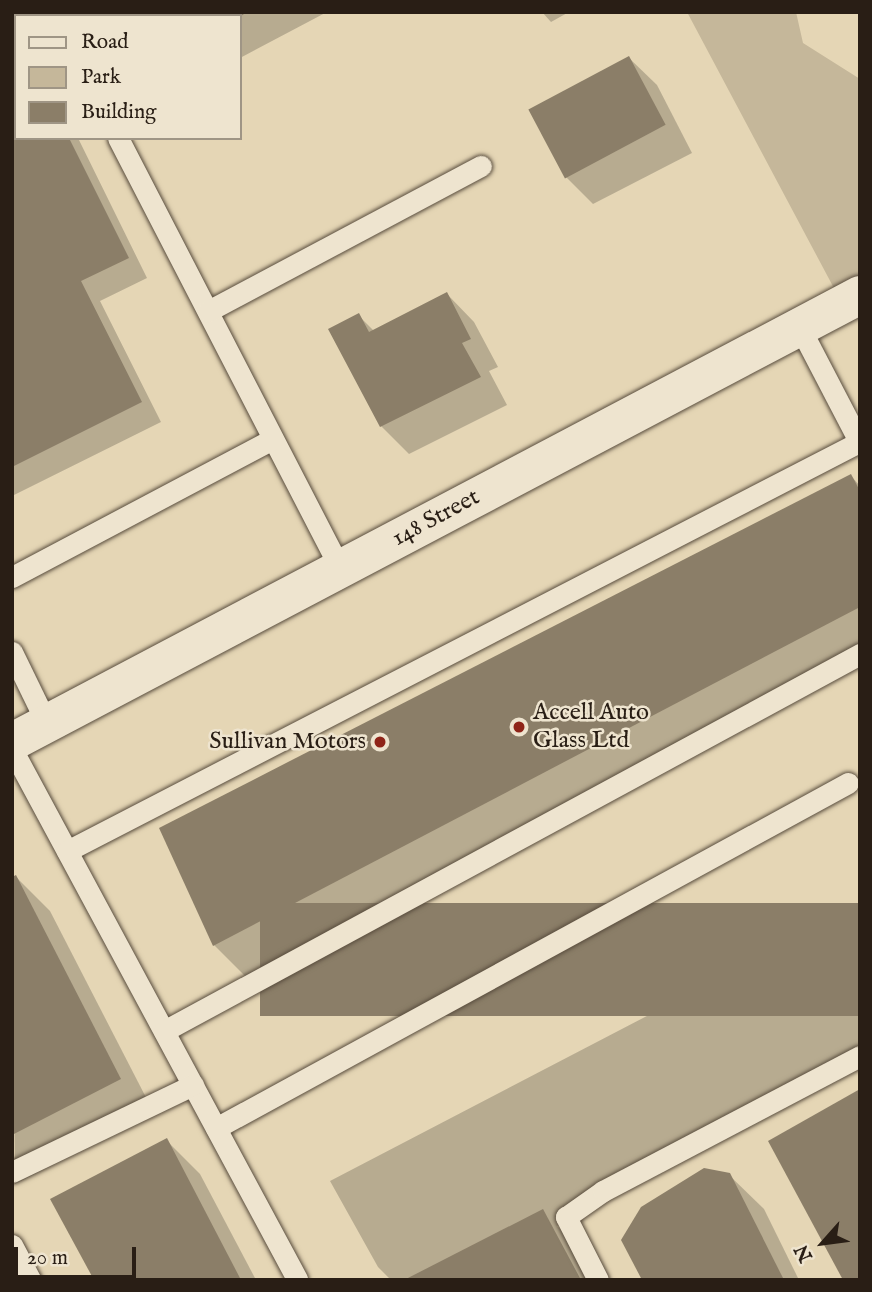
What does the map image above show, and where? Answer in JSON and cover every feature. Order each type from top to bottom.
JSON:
[{"type":"main road","name":"148 Street","points":[[12,742],[860,295]]},
{"type":"lane","points":[[119,140],[340,569]]},
{"type":"lane","points":[[208,311],[481,166]]},
{"type":"lane","points":[[67,851],[860,443],[799,326]]},
{"type":"lane","points":[[12,577],[273,439]]},
{"type":"lane","points":[[12,652],[47,724]]},
{"type":"lane","points":[[164,1031],[860,654]]},
{"type":"lane","points":[[12,749],[297,1279]]},
{"type":"lane","points":[[216,1128],[848,783]]},
{"type":"lane","points":[[598,1280],[566,1217],[603,1191],[860,1056]]},
{"type":"lane","points":[[12,1172],[193,1085]]},
{"type":"lane","points":[[12,1245],[31,1280]]},
{"type":"green space","points":[[687,12],[796,12],[803,43],[860,79],[860,280],[836,292]]},
{"type":"building","points":[[195,12],[247,12],[242,15]]},
{"type":"building","points":[[12,24],[14,140],[70,140],[129,258],[81,281],[142,402],[12,467]]},
{"type":"building","points":[[629,56],[666,125],[565,178],[528,110]]},
{"type":"building","points":[[447,292],[471,339],[462,343],[481,377],[380,427],[328,329],[359,313],[369,332]]},
{"type":"building","points":[[851,474],[860,491],[860,607],[213,946],[159,828]]},
{"type":"building","points":[[16,875],[121,1079],[12,1135],[12,877]]},
{"type":"building","points":[[260,903],[860,903],[860,1016],[260,1016]]},
{"type":"building","points":[[860,1089],[860,1280],[843,1280],[768,1141]]},
{"type":"building","points":[[167,1138],[241,1280],[94,1280],[50,1199]]},
{"type":"building","points":[[704,1168],[730,1173],[784,1280],[642,1280],[621,1240],[641,1207]]},
{"type":"building","points":[[543,1209],[581,1280],[404,1280]]},
{"type":"place","name":"Accell Auto Glass Ltd","points":[[519,727]]},
{"type":"place","name":"Sullivan Motors","points":[[380,742]]}]
